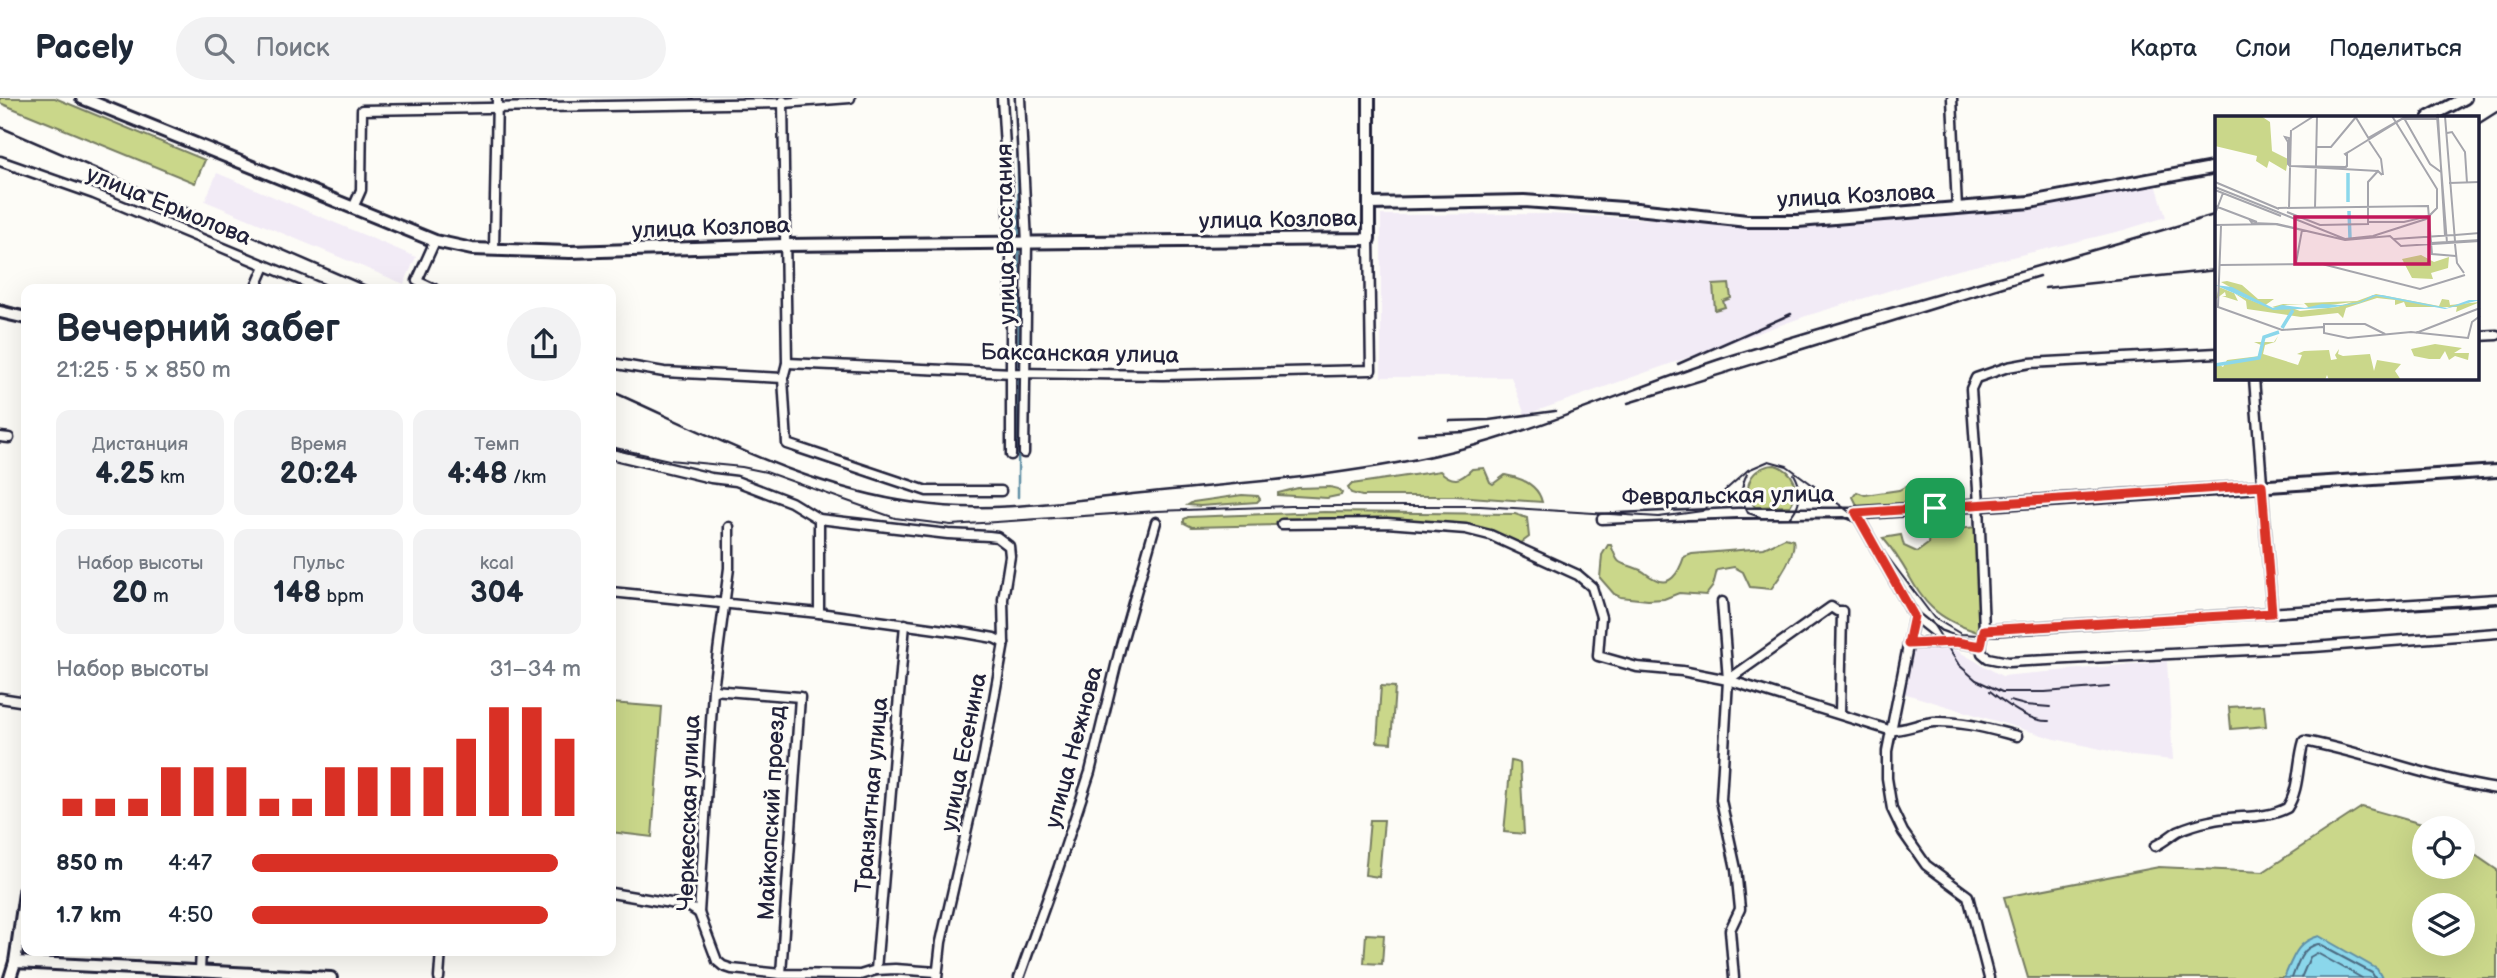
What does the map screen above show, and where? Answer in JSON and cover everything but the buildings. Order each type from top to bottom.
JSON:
[{"type":"street","name":"улица Козлова","points":[[82,98],[435,242],[455,247],[570,252],[785,245],[1370,239]]},
{"type":"street","points":[[494,249],[497,98]]},
{"type":"street","points":[[353,208],[360,190],[362,110],[496,109],[850,98]]},
{"type":"street","name":"улица Восстания","points":[[1002,98],[1019,244],[1025,372],[1024,453]]},
{"type":"street","name":"улица Восстания","points":[[1011,455],[1012,372],[1019,244],[1020,98]]},
{"type":"street","points":[[1368,98],[1370,239]]},
{"type":"street","points":[[1952,98],[1957,209]]},
{"type":"street","points":[[2430,116],[2465,98]]},
{"type":"street","points":[[782,101],[788,363],[783,378],[787,444],[927,491],[1001,491]]},
{"type":"street","name":"улица Ермолова","points":[[0,161],[107,199],[310,284]]},
{"type":"street","name":"улица Козлова","points":[[1369,204],[1524,201],[1637,209],[1747,221],[1798,221],[2030,202],[2215,167]]},
{"type":"street","name":"Баксанская улица","points":[[788,363],[1163,375],[1371,370],[1370,239]]},
{"type":"street","points":[[423,284],[417,281],[435,242]]},
{"type":"street","points":[[257,284],[265,266]]},
{"type":"street","points":[[0,312],[21,317]]},
{"type":"street","points":[[2215,353],[2030,363],[1983,374],[1972,384],[1984,630],[1982,649],[1988,658],[2008,662],[2313,647],[2497,633]]},
{"type":"street","points":[[616,364],[664,372],[783,378]]},
{"type":"street","points":[[2254,380],[2272,613]]},
{"type":"street","points":[[616,455],[710,478],[736,481],[791,502],[819,519],[819,612]]},
{"type":"street","points":[[1982,649],[1937,635],[1914,616],[1856,513],[2497,471]]},
{"type":"street","name":"Февральская улица","points":[[1602,519],[1738,513],[1856,513]]},
{"type":"street","name":"улица Есенина","points":[[819,519],[989,536],[1004,541],[1009,546],[1003,598],[1004,643],[984,754],[941,942],[937,975]]},
{"type":"street","name":"улица Нежнова","points":[[1019,978],[1090,772],[1124,631],[1156,522]]},
{"type":"street","points":[[1282,524],[1387,523],[1466,529],[1490,536],[1578,575],[1592,587],[1601,617],[1598,656],[1637,667],[1682,671],[1728,680],[1889,730],[1948,722],[1964,723],[2017,736]]},
{"type":"street","name":"Черкесская улица","points":[[729,527],[729,568],[713,690],[699,913],[718,961],[732,974],[860,975],[876,970],[895,969],[937,975]]},
{"type":"street","points":[[616,592],[819,612],[981,636],[1004,643]]},
{"type":"street","points":[[1984,630],[2497,599]]},
{"type":"street","points":[[1722,602],[1728,680],[1721,800],[1736,869],[1740,909],[1730,930],[1734,978]]},
{"type":"street","points":[[1728,680],[1831,607],[1842,611],[1840,714]]},
{"type":"street","points":[[1914,616],[1889,730],[1887,778],[1892,809],[1903,832],[1926,865],[1968,896],[1990,978]]},
{"type":"street","name":"Транзитная улица","points":[[876,970],[905,624]]},
{"type":"street","points":[[1908,644],[1956,642]]},
{"type":"street","name":"Майкопский проезд","points":[[713,690],[800,697],[781,974]]},
{"type":"street","points":[[0,698],[21,701]]},
{"type":"street","points":[[2155,846],[2178,831],[2212,820],[2251,818],[2276,814],[2287,808],[2296,784],[2304,741],[2461,784],[2497,789]]},
{"type":"street","points":[[616,894],[688,905],[699,913]]},
{"type":"street","points":[[10,978],[21,921]]},
{"type":"street","points":[[200,971],[201,956]]},
{"type":"street","points":[[439,978],[441,956]]},
{"type":"street","points":[[15,962],[200,971],[236,976],[331,978]]},
{"type":"shaded area","points":[[217,173],[416,257],[404,284],[205,201]]},
{"type":"shaded area","points":[[2156,184],[2166,217],[2124,230],[1950,272],[1806,316],[1525,415],[1511,377],[1381,377],[1381,215],[1547,214],[1797,226],[2031,208]]},
{"type":"shaded area","points":[[1910,647],[1956,650],[2002,676],[2167,661],[2173,760],[2133,756],[2055,739],[1903,693]]},
{"type":"green space","points":[[0,98],[55,98],[205,160],[195,183],[0,103]]},
{"type":"green space","points":[[1729,284],[1731,298],[1723,301],[1725,307],[1715,310],[1713,285]]},
{"type":"green space","points":[[1775,465],[1787,472],[1794,481],[1793,500],[1790,506],[1755,507],[1748,493],[1750,479],[1760,469]]},
{"type":"green space","points":[[1484,468],[1493,484],[1505,475],[1528,483],[1537,491],[1542,502],[1455,496],[1362,496],[1351,493],[1348,488],[1352,484],[1440,471],[1456,479],[1472,469]]},
{"type":"green space","points":[[1908,485],[1915,488],[1918,504],[1858,507],[1853,497],[1857,492],[1865,495],[1899,490]]},
{"type":"green space","points":[[1298,488],[1338,489],[1341,495],[1327,498],[1278,495]]},
{"type":"green space","points":[[1242,495],[1258,496],[1260,499],[1257,502],[1188,505],[1193,502]]},
{"type":"green space","points":[[1324,512],[1515,514],[1527,518],[1529,537],[1521,543],[1472,526],[1406,522],[1192,527],[1184,523],[1184,519],[1188,517]]},
{"type":"green space","points":[[1976,527],[1977,632],[1940,615],[1929,605],[1883,538],[1901,535],[1904,546],[1917,552],[1928,544],[1929,532]]},
{"type":"green space","points":[[1785,538],[1793,540],[1794,545],[1783,572],[1771,589],[1750,587],[1743,572],[1734,567],[1717,570],[1713,586],[1706,595],[1679,593],[1664,599],[1620,597],[1600,578],[1602,555],[1608,545],[1611,545],[1620,563],[1664,581],[1673,577],[1684,557],[1692,554],[1764,548]]},
{"type":"green space","points":[[1381,686],[1395,687],[1391,743],[1377,742]]},
{"type":"green space","points":[[616,703],[662,707],[652,837],[616,833]]},
{"type":"green space","points":[[2264,705],[2266,726],[2231,729],[2229,707]]},
{"type":"green space","points":[[1511,761],[1520,763],[1524,834],[1504,832]]},
{"type":"green space","points":[[2362,807],[2412,821],[2412,879],[2475,879],[2475,855],[2497,870],[2497,978],[2028,978],[2004,897],[2159,867],[2263,872]]},
{"type":"green space","points":[[1370,820],[1384,820],[1379,877],[1365,875]]},
{"type":"green space","points":[[1366,934],[1384,935],[1382,964],[1364,963]]},
{"type":"water","points":[[2319,936],[2377,969],[2382,978],[2284,978],[2300,947]]},
{"type":"waterway","points":[[1017,112],[1019,238]]},
{"type":"waterway","points":[[1018,497],[1019,245]]},
{"type":"tram line","points":[[0,304],[21,310]]},
{"type":"tram line","points":[[616,448],[669,460],[766,472],[895,518],[951,525],[1157,511],[1290,506],[1480,506],[1659,517],[1702,511],[1748,470],[1769,461],[1787,466],[1859,519],[1934,618],[1961,634],[1995,636],[2497,603]]},
{"type":"tram line","points":[[1747,474],[1742,488],[1743,503],[1748,513],[1760,517]]},
{"type":"tram line","points":[[1789,518],[1799,497],[1799,486],[1794,474]]},
{"type":"tram line","points":[[1687,520],[1844,517],[1857,523]]},
{"type":"tram line","points":[[1931,621],[1959,665],[1976,680],[2002,692],[2109,687]]},
{"type":"tram line","points":[[1990,691],[2026,715],[2050,721]]},
{"type":"tram line","points":[[2010,701],[2050,707]]},
{"type":"railway","points":[[2480,123],[2497,112]]},
{"type":"railway","points":[[0,127],[361,284]]},
{"type":"railway","points":[[616,393],[798,473],[876,496],[916,503],[1001,507],[1300,477],[1418,459],[1491,441],[1726,357],[2215,215]]},
{"type":"railway","points":[[2045,288],[2215,270]]},
{"type":"railway","points":[[1628,403],[2039,276]]},
{"type":"railway","points":[[1678,364],[1791,314]]},
{"type":"railway","points":[[1450,421],[1489,420],[1555,411]]},
{"type":"railway","points":[[1418,434],[1465,432],[1491,427]]},
{"type":"route","points":[[2262,485],[2272,613],[1984,630],[1981,646],[1956,642],[1908,644],[1914,616],[1856,513],[1935,508],[2262,485]]}]
